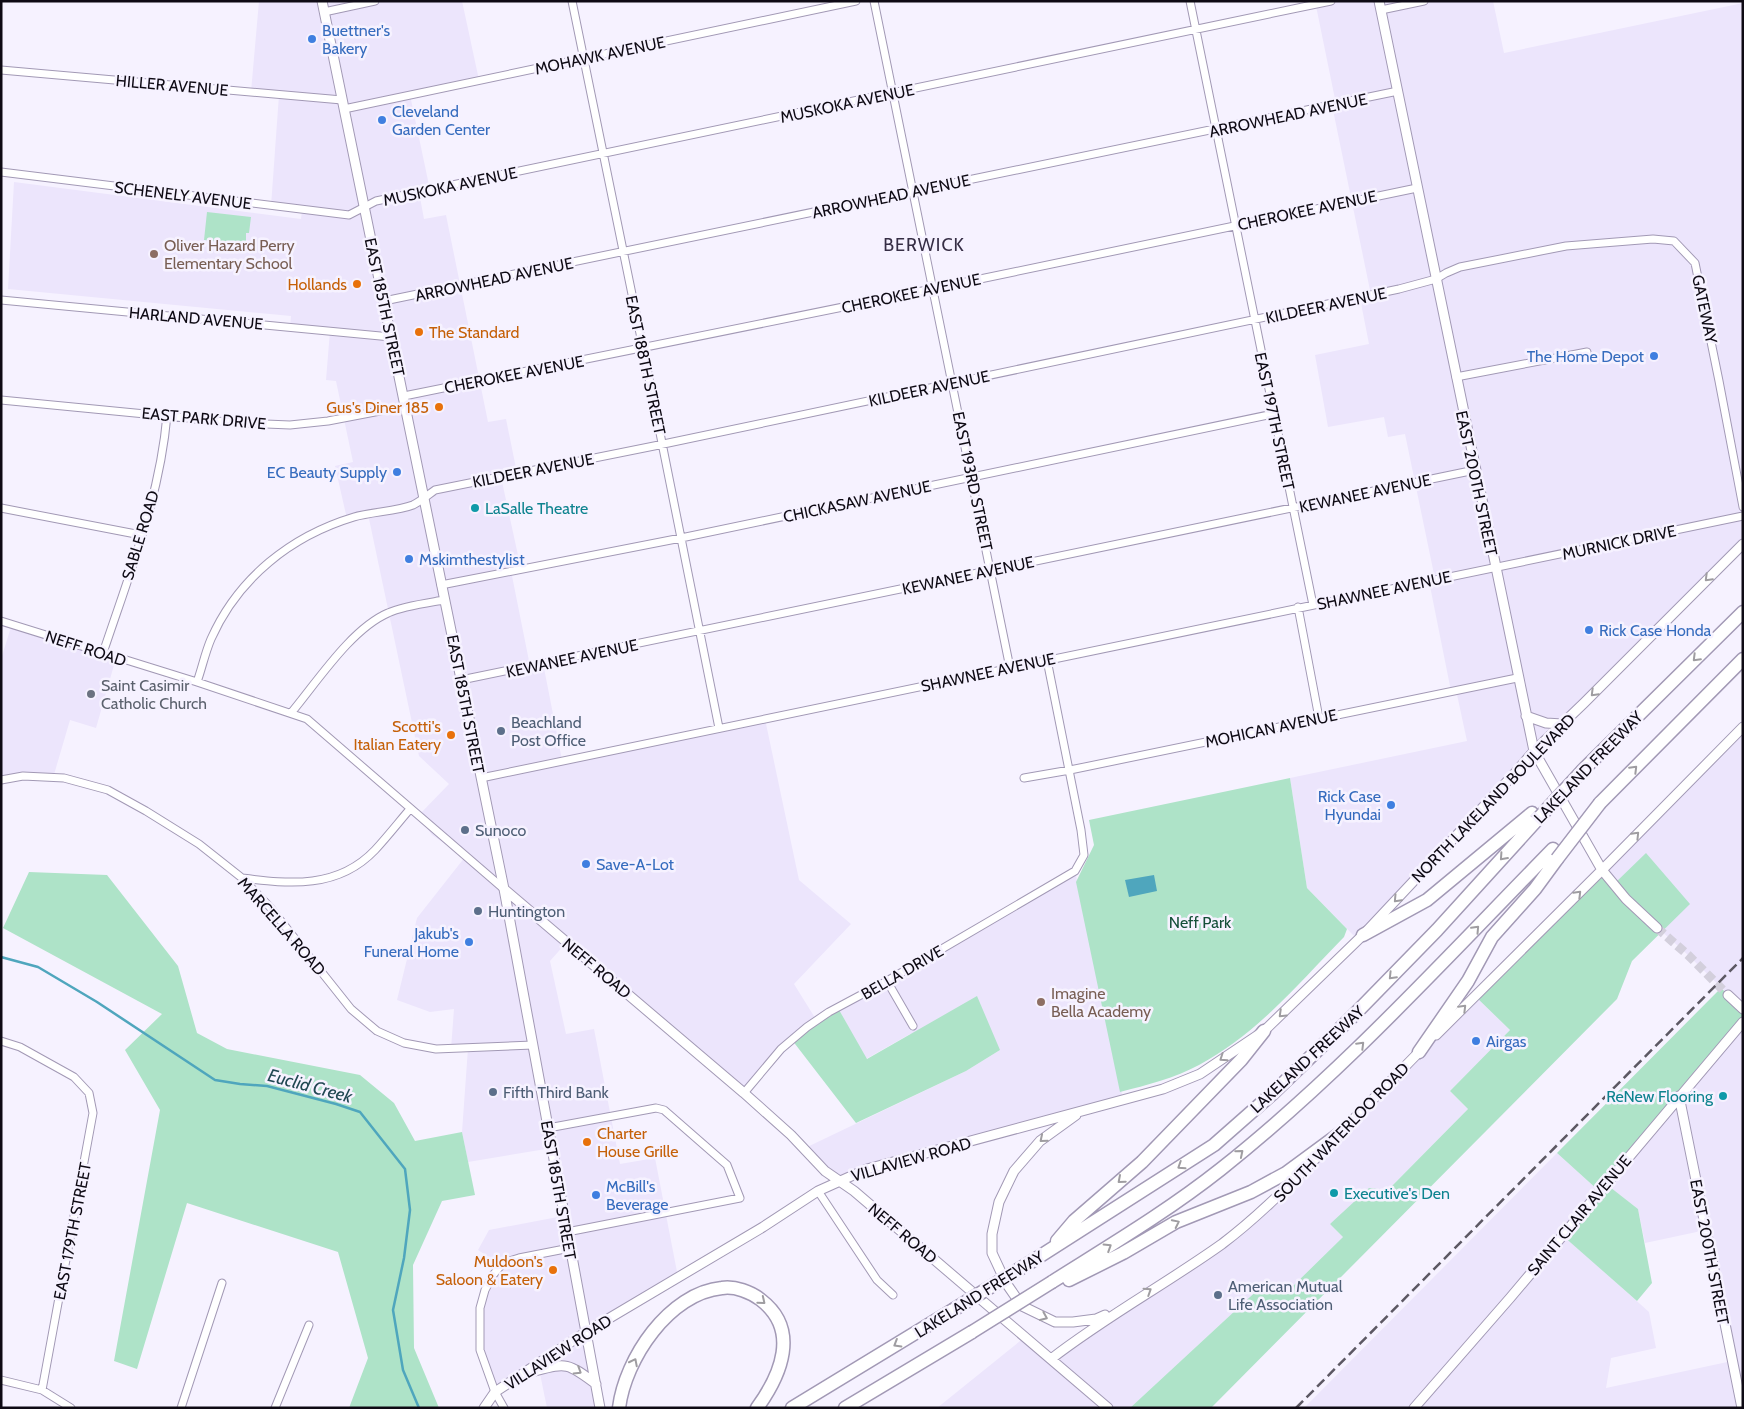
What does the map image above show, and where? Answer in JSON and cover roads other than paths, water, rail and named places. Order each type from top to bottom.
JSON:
[{"type":"highway","name":"LAKELAND FREEWAY","points":[[792,1408],[954,1310],[1214,1145],[1273,1093],[1372,996],[1437,930],[1534,817],[1743,612]]},
{"type":"highway","name":"LAKELAND FREEWAY","points":[[845,1408],[1054,1284],[1155,1217],[1220,1170],[1283,1118],[1344,1062],[1555,854],[1600,803],[1743,659]]},
{"type":"highway","points":[[1362,936],[1427,900],[1534,817]]},
{"type":"highway","points":[[1419,1052],[1468,981],[1492,937],[1535,889],[1555,854]]},
{"type":"highway","points":[[1050,1250],[1074,1221],[1142,1162],[1241,1060],[1264,1031]]},
{"type":"highway","points":[[1054,1284],[1123,1253],[1176,1222],[1251,1192],[1286,1173],[1339,1134]]},
{"type":"highway","points":[[620,1408],[632,1365],[648,1337],[669,1314],[688,1298],[707,1290],[724,1287],[755,1295],[767,1304],[777,1317],[782,1329],[784,1343],[776,1379],[757,1408]]},
{"type":"street","name":"EAST 185TH STREET","points":[[322,1],[504,890],[600,1408]]},
{"type":"street","points":[[324,12],[375,1]]},
{"type":"street","name":"EAST 188TH STREET","points":[[572,1],[644,348],[719,728]]},
{"type":"street","name":"MOHAWK AVENUE","points":[[343,104],[584,58],[856,1]]},
{"type":"street","name":"EAST 193RD STREET","points":[[874,1],[1010,668]]},
{"type":"street","name":"EAST 197TH STREET","points":[[1190,1],[1313,605]]},
{"type":"street","name":"MUSKOKA AVENUE","points":[[364,208],[376,201],[418,192],[1331,1]]},
{"type":"street","points":[[1380,6],[1424,1]]},
{"type":"street","name":"EAST 200TH STREET","points":[[1380,6],[1517,678],[1534,751],[1602,870],[1626,899],[1657,928]]},
{"type":"street","name":"HILLER AVENUE","points":[[1,70],[343,104]]},
{"type":"street","name":"ARROWHEAD AVENUE","points":[[384,301],[1398,91]]},
{"type":"street","name":"SCHENELY AVENUE","points":[[1,172],[349,216],[364,208]]},
{"type":"street","name":"CHEROKEE AVENUE","points":[[405,401],[644,348],[932,290],[1417,188]]},
{"type":"street","name":"GATEWAY","points":[[1436,279],[1460,267],[1566,246],[1652,239],[1674,241],[1695,263],[1743,507]]},
{"type":"street","name":"KILDEER AVENUE","points":[[197,682],[211,640],[223,616],[238,594],[284,549],[312,533],[355,516],[413,505],[435,490],[1255,320],[1399,289],[1436,279]]},
{"type":"street","name":"HARLAND AVENUE","points":[[1,300],[391,337]]},
{"type":"street","points":[[1456,377],[1587,352]]},
{"type":"street","name":"EAST PARK DRIVE","points":[[1,400],[238,423],[290,425],[328,421],[405,401]]},
{"type":"street","name":"CHICKASAW AVENUE","points":[[441,585],[681,538],[1273,414]]},
{"type":"street","name":"SABLE ROAD","points":[[103,653],[160,471],[167,415]]},
{"type":"street","name":"KEWANEE AVENUE","points":[[461,680],[1475,470]]},
{"type":"street","points":[[1,508],[141,535]]},
{"type":"street","name":"MURNICK DRIVE","points":[[1495,568],[1743,516]]},
{"type":"street","name":"NORTH LAKELAND BOULEVARD","points":[[1264,1031],[1362,936],[1515,774],[1534,751],[1743,544]]},
{"type":"street","name":"SHAWNEE AVENUE","points":[[480,778],[1298,607],[1495,568]]},
{"type":"street","points":[[291,713],[353,638],[367,625],[388,612],[444,600]]},
{"type":"street","points":[[1298,607],[1320,718]]},
{"type":"street","name":"NEFF ROAD","points":[[1,620],[307,719],[504,890],[744,1093],[791,1135],[824,1171],[854,1191],[1108,1408]]},
{"type":"street","points":[[1047,660],[1070,770]]},
{"type":"street","name":"MOHICAN AVENUE","points":[[1024,778],[1517,678]]},
{"type":"street","points":[[1526,716],[1546,723],[1562,724]]},
{"type":"street","name":"SOUTH WATERLOO ROAD","points":[[1051,1360],[1129,1304],[1222,1243],[1272,1202],[1743,727]]},
{"type":"street","name":"BELLA DRIVE","points":[[744,1093],[782,1049],[807,1027],[829,1012],[887,981],[1075,871],[1084,855],[1070,770]]},
{"type":"street","name":"MARCELLA ROAD","points":[[1,780],[23,776],[64,778],[108,790],[146,811],[198,844],[242,878],[291,932],[351,1009],[377,1031],[404,1043],[436,1049],[533,1045]]},
{"type":"street","points":[[242,878],[287,883],[308,882],[344,872],[374,852],[410,809]]},
{"type":"street","points":[[887,981],[912,1026]]},
{"type":"street","points":[[1728,995],[1743,1009]]},
{"type":"street","name":"SAINT CLAIR AVENUE","points":[[1414,1408],[1510,1298],[1743,1022]]},
{"type":"street","name":"VILLAVIEW ROAD","points":[[484,1408],[495,1392],[586,1332],[763,1227],[818,1191],[838,1181],[867,1169],[1163,1088],[1200,1074],[1264,1031]]},
{"type":"street","name":"EAST 179TH STREET","points":[[1,1041],[20,1046],[74,1077],[89,1093],[93,1113],[42,1390]]},
{"type":"street","name":"EAST 200TH STREET","points":[[1679,1096],[1742,1408]]},
{"type":"street","points":[[548,1128],[656,1108],[664,1110],[727,1165],[740,1198],[566,1232]]},
{"type":"street","points":[[1082,1110],[1040,1141],[1014,1171],[999,1202],[992,1234],[992,1253],[1006,1283],[1022,1306],[1055,1322],[1096,1320],[1129,1304]]},
{"type":"street","points":[[818,1191],[877,1280],[893,1295]]},
{"type":"street","points":[[504,1408],[495,1392],[480,1350],[480,1308],[485,1290],[493,1275],[503,1263],[570,1248]]},
{"type":"street","points":[[181,1408],[222,1283]]},
{"type":"street","points":[[275,1408],[309,1325]]},
{"type":"street","points":[[523,1374],[567,1365],[576,1369],[596,1384]]},
{"type":"street","points":[[1,1380],[42,1390],[71,1408]]},
{"type":"water","points":[[1154,875],[1157,891],[1129,897],[1125,880]]},
{"type":"waterway","name":"Euclid Creek","points":[[1,957],[38,967],[97,1002],[215,1080],[267,1086],[360,1112],[405,1169],[410,1210],[404,1258],[393,1310],[403,1370],[419,1408]]},
{"type":"tunnel","points":[[1657,928],[1688,955],[1728,995]]},
{"type":"railway","points":[[1296,1408],[1743,958]]},
{"type":"place","name":"Buettner's Bakery","points":[[312,39]]},
{"type":"place","name":"Cleveland Garden Center","points":[[382,120]]},
{"type":"place","name":"Oliver Hazard Perry Elementary School","points":[[154,254]]},
{"type":"place","name":"Hollands","points":[[357,284]]},
{"type":"place","name":"The Standard","points":[[419,332]]},
{"type":"place","name":"The Home Depot","points":[[1654,356]]},
{"type":"place","name":"Gus's Diner 185","points":[[439,407]]},
{"type":"place","name":"EC Beauty Supply","points":[[397,472]]},
{"type":"place","name":"LaSalle Theatre","points":[[475,508]]},
{"type":"place","name":"Mskimthestylist","points":[[409,559]]},
{"type":"place","name":"Rick Case Honda","points":[[1589,630]]},
{"type":"place","name":"Saint Casimir Catholic Church","points":[[91,694]]},
{"type":"place","name":"Beachland Post Office","points":[[501,731]]},
{"type":"place","name":"Scotti's Italian Eatery","points":[[451,735]]},
{"type":"place","name":"Rick Case Hyundai","points":[[1391,805]]},
{"type":"place","name":"Sunoco","points":[[465,830]]},
{"type":"place","name":"Save-A-Lot","points":[[586,864]]},
{"type":"place","name":"Huntington","points":[[478,911]]},
{"type":"place","name":"Jakub's Funeral Home","points":[[469,942]]},
{"type":"place","name":"Imagine Bella Academy","points":[[1041,1002]]},
{"type":"place","name":"Airgas","points":[[1476,1041]]},
{"type":"place","name":"Fifth Third Bank","points":[[493,1092]]},
{"type":"place","name":"ReNew Flooring","points":[[1723,1096]]},
{"type":"place","name":"Charter House Grille","points":[[587,1142]]},
{"type":"place","name":"Executive's Den","points":[[1334,1193]]},
{"type":"place","name":"McBill's Beverage","points":[[596,1195]]},
{"type":"place","name":"Muldoon's Saloon & Eatery","points":[[553,1270]]},
{"type":"place","name":"American Mutual Life Association","points":[[1218,1295]]},
{"type":"district","name":"BERWICK","points":[[924,245]]},
{"type":"park label","name":"Neff Park","points":[[1200,922]]}]
